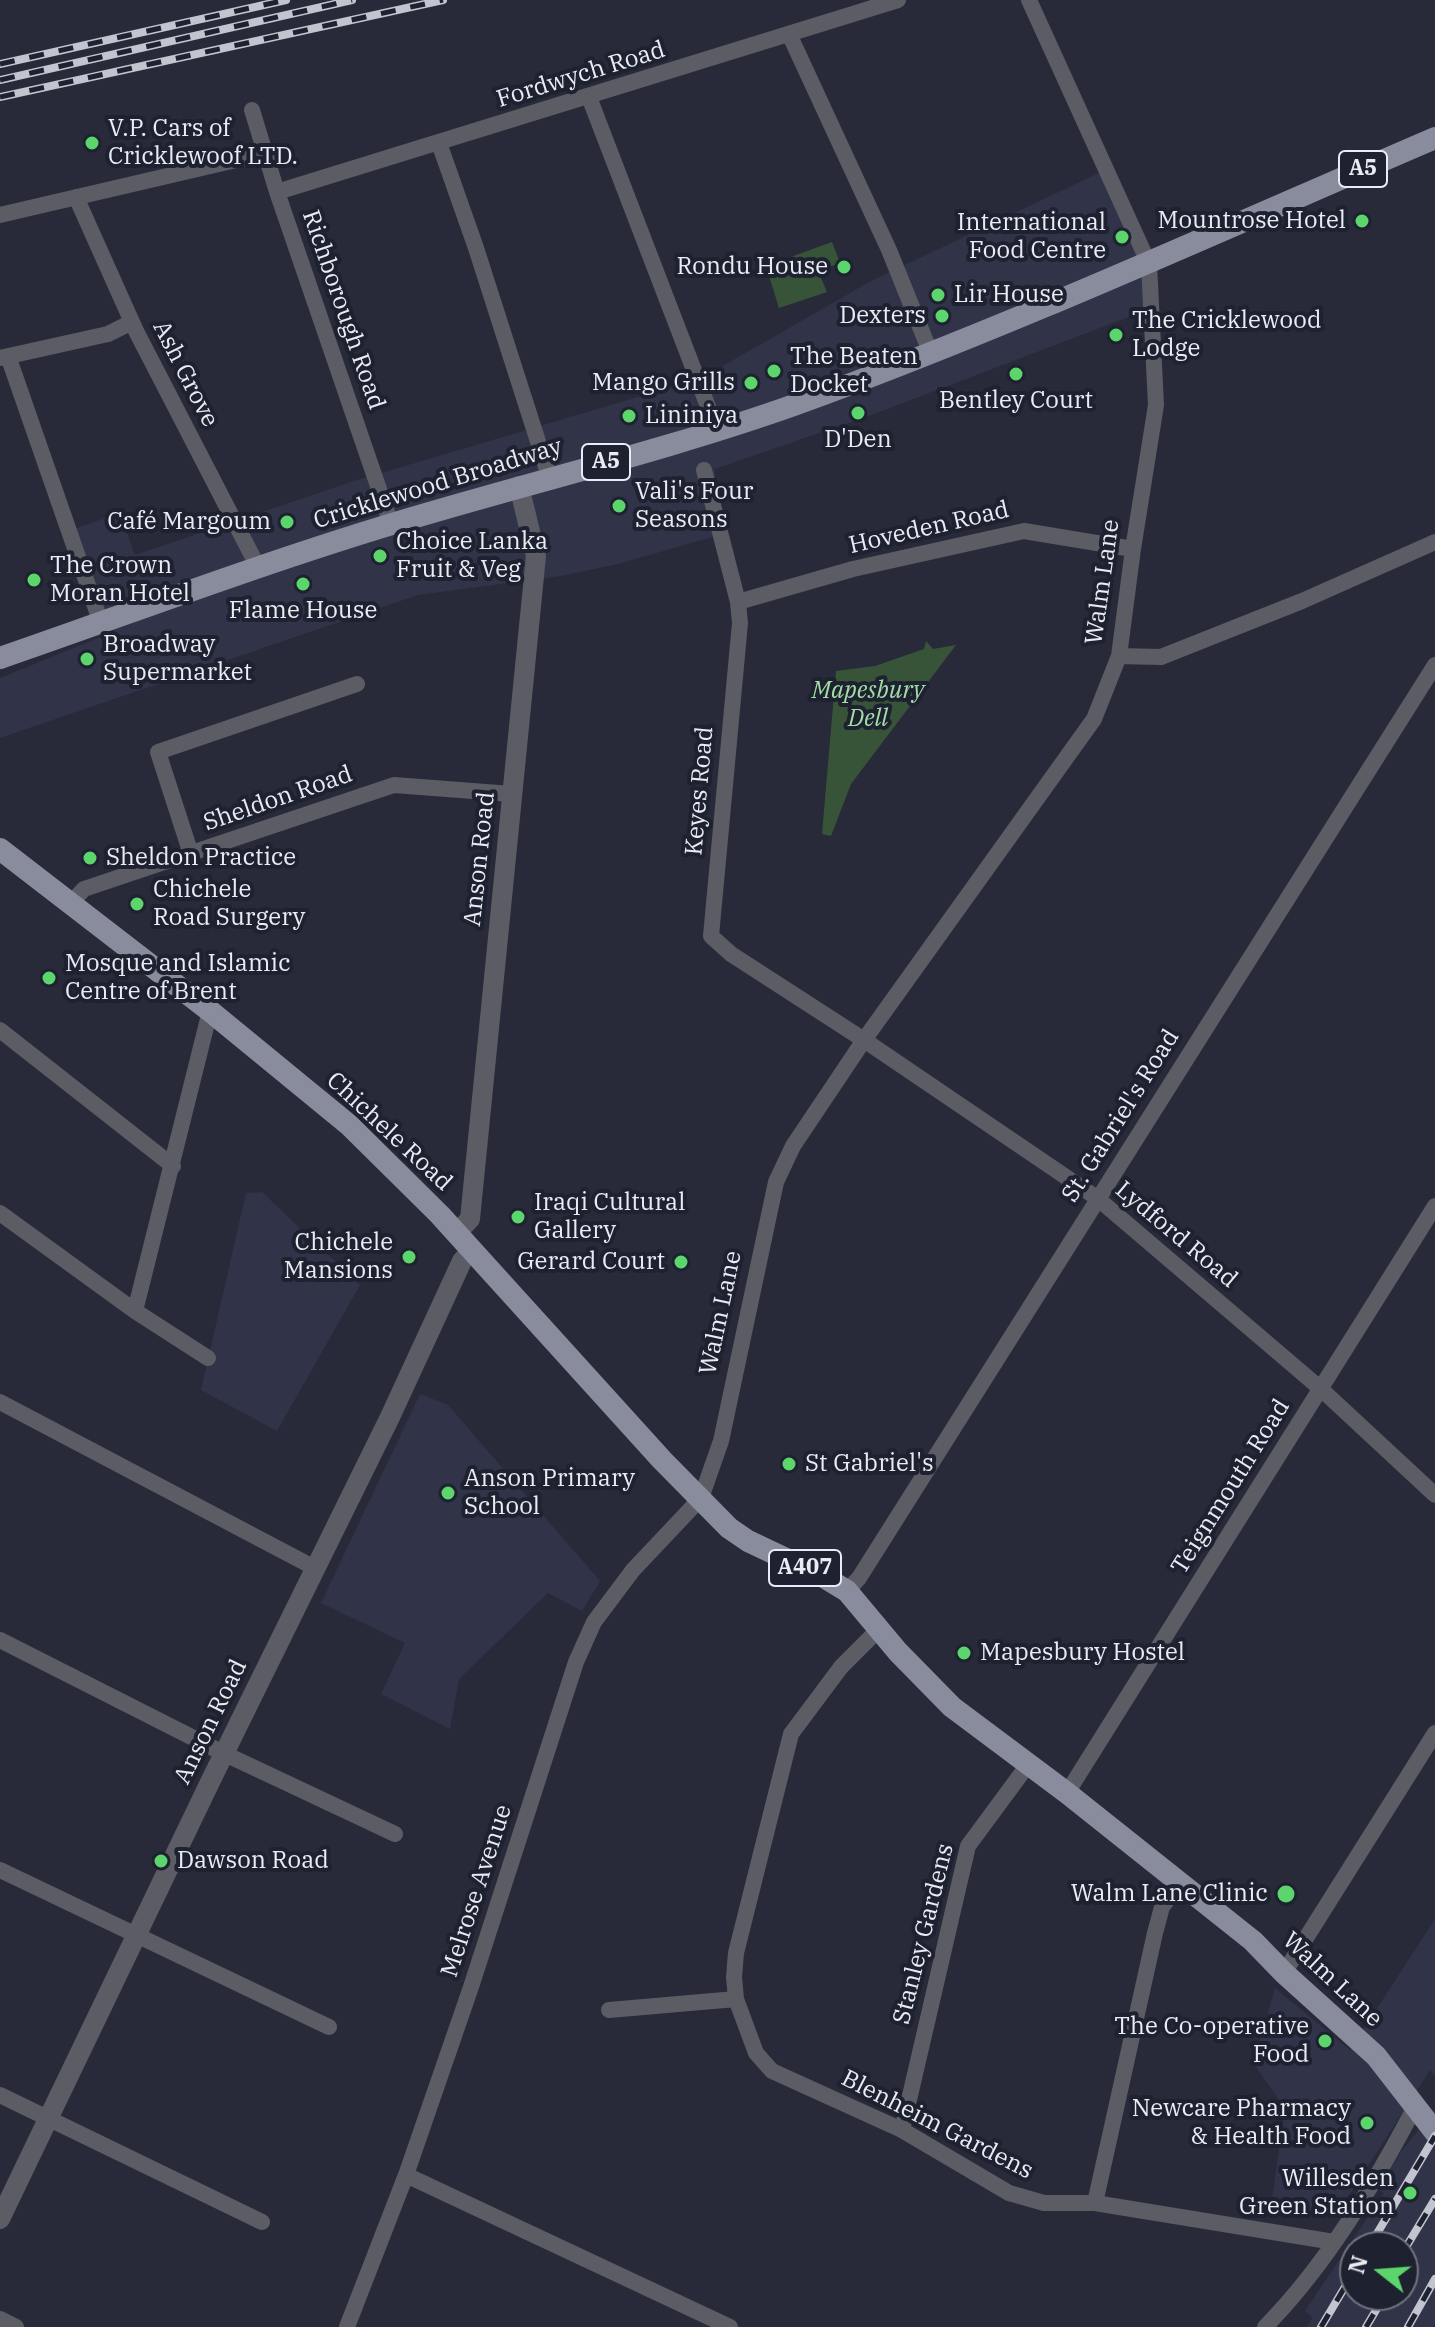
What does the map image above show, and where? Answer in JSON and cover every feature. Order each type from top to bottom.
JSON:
[{"type":"main road","name":"Cricklewood Broadway","points":[[0,658],[391,524],[793,405],[931,354],[1149,264],[1435,138]]},
{"type":"main road","name":"Chichele Road","points":[[0,849],[210,1011],[349,1125],[398,1171],[662,1460],[701,1498]]},
{"type":"main road","name":"Walm Lane","points":[[701,1498],[729,1528],[748,1541],[847,1591],[898,1652],[952,1707],[1067,1793],[1253,1941],[1376,2056],[1425,2119]]},
{"type":"street","name":"Fordwych Road","points":[[277,192],[790,36],[898,0]]},
{"type":"street","points":[[1029,0],[1149,264]]},
{"type":"street","points":[[790,36],[889,250],[931,354]]},
{"type":"street","points":[[589,97],[717,430]]},
{"type":"street","name":"Richborough Road","points":[[252,110],[391,524]]},
{"type":"street","points":[[439,143],[550,479]]},
{"type":"street","points":[[0,215],[266,153]]},
{"type":"street","name":"Ash Grove","points":[[76,197],[132,322],[259,569]]},
{"type":"street","name":"Walm Lane","points":[[701,1498],[721,1441],[776,1182],[793,1146],[864,1040],[1094,719],[1119,656],[1156,405],[1149,264]]},
{"type":"street","points":[[101,623],[17,382],[4,357],[108,334],[132,322]]},
{"type":"street","name":"Keyes Road","points":[[704,470],[738,602],[740,623],[711,936],[731,954],[864,1040]]},
{"type":"street","name":"Anson Road","points":[[0,2219],[390,1417],[462,1261],[470,1219],[536,556],[519,486]]},
{"type":"street","name":"Hoveden Road","points":[[738,602],[853,569],[1024,531],[1133,549]]},
{"type":"street","points":[[1119,656],[1161,657],[1302,601],[1435,542]]},
{"type":"street","name":"St. Gabriel's Road","points":[[847,1591],[859,1578],[1435,665]]},
{"type":"street","points":[[191,854],[158,752],[357,684]]},
{"type":"street","name":"Sheldon Road","points":[[70,904],[84,889],[394,785],[512,794]]},
{"type":"street","points":[[135,1311],[210,1011]]},
{"type":"street","points":[[0,1030],[173,1166]]},
{"type":"street","name":"Lydford Road","points":[[864,1040],[1097,1198],[1321,1389],[1435,1495]]},
{"type":"street","name":"Teignmouth Road","points":[[1067,1793],[1435,1206]]},
{"type":"street","points":[[0,1213],[135,1311],[208,1358]]},
{"type":"street","points":[[0,1402],[315,1568]]},
{"type":"street","name":"Melrose Avenue","points":[[347,2327],[406,2175],[471,1987],[576,1662],[594,1622],[633,1570],[701,1498]]},
{"type":"street","name":"Blenheim Gardens","points":[[880,1628],[841,1667],[791,1734],[736,1953],[736,1999],[756,2053],[772,2071],[902,2130],[1009,2193],[1044,2203],[1095,2203],[1334,2242]]},
{"type":"street","points":[[0,1640],[225,1754],[395,1834]]},
{"type":"street","points":[[1284,1973],[1435,1733]]},
{"type":"street","name":"Stanley Gardens","points":[[902,2130],[968,1846],[1027,1766]]},
{"type":"street","points":[[0,1870],[329,2027]]},
{"type":"street","points":[[1095,2203],[1155,1933],[1162,1907],[1179,1884]]},
{"type":"street","points":[[609,2010],[736,1999]]},
{"type":"street","points":[[0,2095],[262,2222]]},
{"type":"street","points":[[1265,2327],[1308,2278],[1388,2157],[1425,2119]]},
{"type":"street","points":[[406,2175],[730,2327]]},
{"type":"street","points":[[0,2319],[16,2327]]},
{"type":"shaded area","points":[[1103,171],[1147,260],[1147,310],[874,414],[715,469],[716,536],[618,564],[561,576],[418,595],[0,738],[0,678],[113,632],[74,529],[120,513],[135,555],[351,482],[702,378],[871,281]]},
{"type":"shaded area","points":[[262,1192],[360,1285],[277,1431],[201,1390],[246,1193]]},
{"type":"shaded area","name":"Anson Primary School","points":[[420,1394],[448,1405],[600,1581],[582,1611],[548,1593],[459,1679],[450,1729],[381,1694],[405,1643],[321,1603]]},
{"type":"shaded area","points":[[1435,1919],[1435,2077],[1430,2070],[1350,2194],[1335,2208],[1321,2216],[1270,2214],[1285,2108],[1253,2063],[1275,1988],[1350,2050]]},
{"type":"shaded area","points":[[1435,2109],[1435,2324],[1433,2327],[1307,2327],[1313,2318],[1305,2311],[1339,2260],[1339,2311],[1419,2311],[1419,2231],[1359,2231],[1384,2193],[1378,2189],[1401,2152]]},
{"type":"green space","points":[[832,242],[840,263],[818,271],[827,292],[779,308],[766,266]]},
{"type":"green space","name":"Mapesbury Dell","points":[[926,641],[933,649],[956,645],[851,784],[831,836],[822,834],[836,671],[875,666],[924,649]]},
{"type":"railway","points":[[0,64],[286,0]]},
{"type":"railway","points":[[0,80],[352,0]]},
{"type":"railway","points":[[0,97],[443,0]]},
{"type":"railway","points":[[1379,2231],[1435,2136]]},
{"type":"railway","points":[[1416,2231],[1435,2199]]},
{"type":"railway","points":[[1408,2327],[1435,2279]]},
{"type":"railway","points":[[1321,2327],[1339,2297]]},
{"type":"railway","points":[[1366,2327],[1376,2311]]},
{"type":"place","name":"V.P. Cars of Cricklewoof LTD.","points":[[92,143]]},
{"type":"place","name":"Mountrose Hotel","points":[[1362,221]]},
{"type":"place","name":"International Food Centre","points":[[1122,237]]},
{"type":"place","name":"Rondu House","points":[[844,267]]},
{"type":"place","name":"Lir House","points":[[938,295]]},
{"type":"place","name":"Dexters","points":[[942,316]]},
{"type":"place","name":"The Cricklewood Lodge","points":[[1116,335]]},
{"type":"place","name":"The Beaten Docket","points":[[774,371]]},
{"type":"place","name":"Bentley Court","points":[[1016,374]]},
{"type":"place","name":"Mango Grills","points":[[751,383]]},
{"type":"place","name":"D'Den","points":[[858,413]]},
{"type":"place","name":"Lininiya","points":[[629,416]]},
{"type":"place","name":"Vali's Four Seasons","points":[[619,506]]},
{"type":"place","name":"Café Margoum","points":[[287,522]]},
{"type":"place","name":"Choice Lanka Fruit & Veg","points":[[380,556]]},
{"type":"place","name":"The Crown Moran Hotel","points":[[34,580]]},
{"type":"place","name":"Flame House","points":[[303,584]]},
{"type":"place","name":"Broadway Supermarket","points":[[87,659]]},
{"type":"place","name":"Sheldon Practice","points":[[90,858]]},
{"type":"place","name":"Chichele Road Surgery","points":[[137,904]]},
{"type":"place","name":"Mosque and Islamic Centre of Brent","points":[[49,978]]},
{"type":"place","name":"Iraqi Cultural Gallery","points":[[518,1217]]},
{"type":"place","name":"Chichele Mansions","points":[[409,1257]]},
{"type":"place","name":"Gerard Court","points":[[681,1262]]},
{"type":"place","name":"St Gabriel's","points":[[789,1464]]},
{"type":"place","name":"Anson Primary School","points":[[448,1493]]},
{"type":"place","name":"Mapesbury Hostel","points":[[964,1653]]},
{"type":"place","name":"Dawson Road","points":[[161,1861]]},
{"type":"place","name":"Walm Lane Clinic","points":[[1286,1894]]},
{"type":"place","name":"The Co-operative Food","points":[[1325,2041]]},
{"type":"place","name":"Newcare Pharmacy & Health Food","points":[[1367,2123]]},
{"type":"place","name":"Willesden Green Station","points":[[1410,2193]]}]
